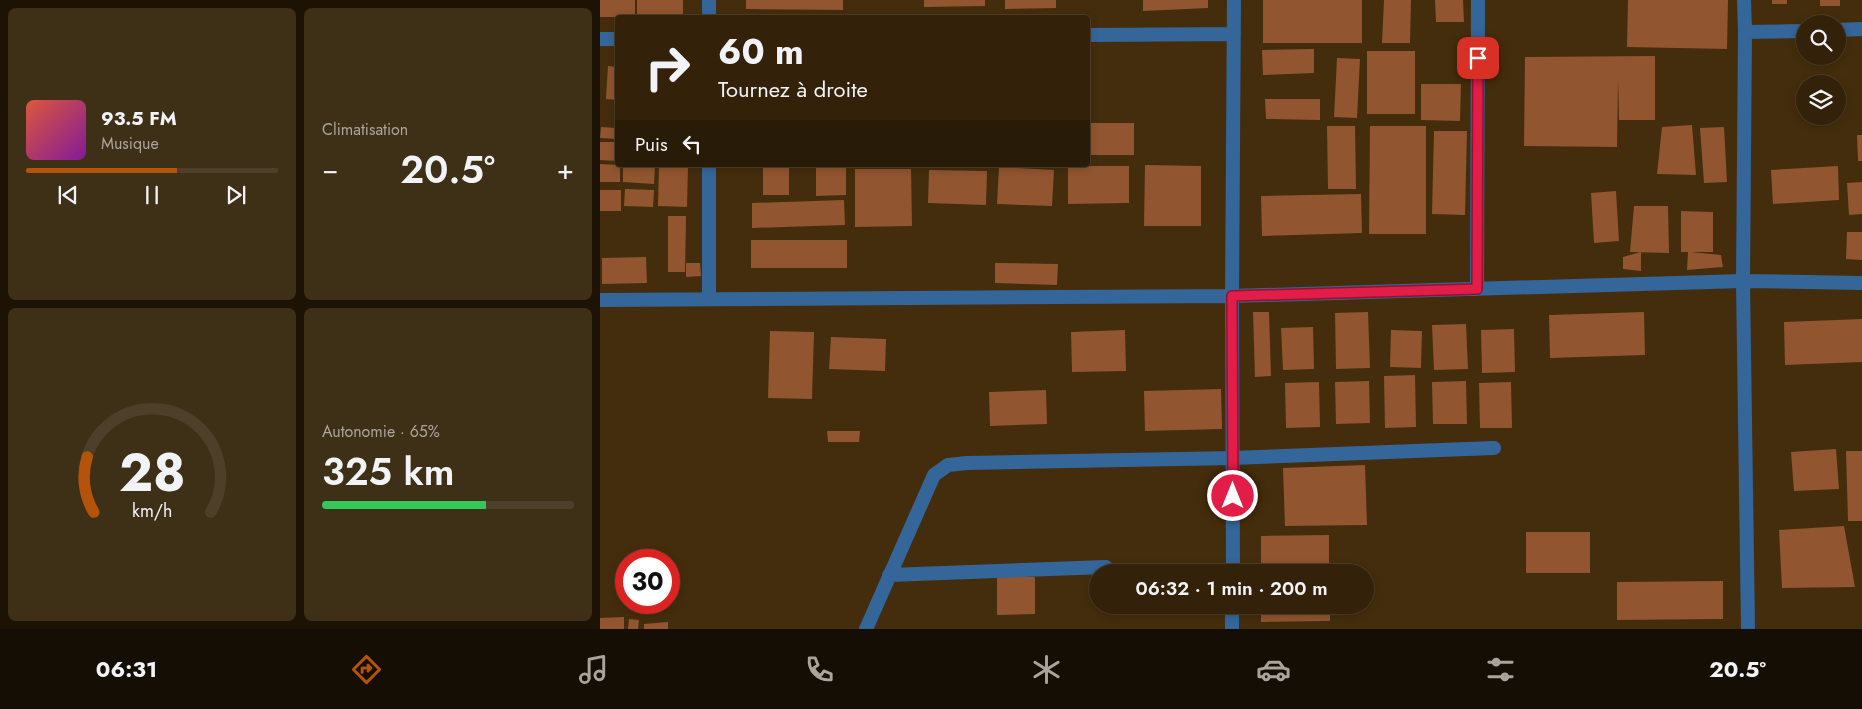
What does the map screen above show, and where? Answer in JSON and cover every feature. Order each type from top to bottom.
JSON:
[{"type":"street","points":[[709,0],[709,15]]},
{"type":"street","points":[[1232,564],[1234,0]]},
{"type":"street","points":[[1477,289],[1478,0]]},
{"type":"street","points":[[1744,0],[1743,281],[1748,629]]},
{"type":"street","points":[[1846,30],[1862,30]]},
{"type":"street","points":[[1745,32],[1796,31]]},
{"type":"street","points":[[1090,35],[1234,34]]},
{"type":"street","points":[[600,39],[615,39]]},
{"type":"street","points":[[709,167],[709,299]]},
{"type":"street","points":[[600,300],[1232,296],[1743,281],[1862,283]]},
{"type":"street","points":[[866,629],[934,475],[948,465],[967,463],[1233,458],[1494,448]]},
{"type":"street","points":[[890,575],[1089,568]]},
{"type":"street","points":[[1232,614],[1232,629]]},
{"type":"building","points":[[600,0],[635,0],[635,15],[600,17]]},
{"type":"building","points":[[637,0],[683,0],[683,15],[637,15]]},
{"type":"building","points":[[746,0],[843,0],[843,10],[746,9]]},
{"type":"building","points":[[924,0],[985,0],[985,6],[924,7]]},
{"type":"building","points":[[1005,0],[1056,0],[1056,8],[1005,9]]},
{"type":"building","points":[[1143,0],[1208,0],[1208,8],[1143,11]]},
{"type":"building","points":[[1263,0],[1362,0],[1362,43],[1263,43]]},
{"type":"building","points":[[1384,0],[1411,0],[1410,43],[1382,43]]},
{"type":"building","points":[[1435,0],[1463,0],[1464,22],[1436,22]]},
{"type":"building","points":[[1628,0],[1728,0],[1727,49],[1627,47]]},
{"type":"building","points":[[1772,0],[1787,0],[1787,4],[1772,4]]},
{"type":"building","points":[[1820,0],[1840,0],[1840,6],[1820,6]]},
{"type":"building","points":[[1314,49],[1314,73],[1263,75],[1262,50]]},
{"type":"building","points":[[1367,51],[1415,51],[1415,114],[1367,114]]},
{"type":"building","points":[[1655,56],[1655,120],[1619,120],[1618,78],[1617,147],[1524,146],[1525,57]]},
{"type":"building","points":[[1337,58],[1360,59],[1357,118],[1334,117]]},
{"type":"building","points":[[608,66],[615,67],[615,100],[606,99]]},
{"type":"building","points":[[1421,84],[1461,84],[1460,121],[1421,120]]},
{"type":"building","points":[[1265,99],[1320,99],[1320,120],[1266,119]]},
{"type":"building","points":[[1090,123],[1134,123],[1134,155],[1090,155]]},
{"type":"building","points":[[1692,125],[1696,175],[1657,174],[1662,127]]},
{"type":"building","points":[[1327,126],[1355,126],[1356,189],[1328,189]]},
{"type":"building","points":[[1370,126],[1426,126],[1426,234],[1369,234]]},
{"type":"building","points":[[601,127],[615,128],[615,139],[600,138]]},
{"type":"building","points":[[1724,127],[1727,182],[1704,183],[1700,128]]},
{"type":"building","points":[[1434,131],[1467,131],[1465,215],[1432,214]]},
{"type":"building","points":[[1857,135],[1862,135],[1862,161],[1858,161]]},
{"type":"building","points":[[600,142],[615,142],[615,161],[600,160]]},
{"type":"building","points":[[600,164],[620,167],[620,182],[600,182]]},
{"type":"building","points":[[1145,165],[1201,166],[1201,226],[1144,226]]},
{"type":"building","points":[[1129,166],[1129,203],[1068,204],[1068,167]]},
{"type":"building","points":[[1838,166],[1839,200],[1773,204],[1771,170]]},
{"type":"building","points":[[623,167],[655,167],[654,184],[623,182]]},
{"type":"building","points":[[659,167],[688,167],[687,207],[658,206]]},
{"type":"building","points":[[763,167],[789,167],[789,195],[763,195]]},
{"type":"building","points":[[816,167],[846,167],[846,195],[816,196]]},
{"type":"building","points":[[999,167],[1054,170],[1052,206],[997,204]]},
{"type":"building","points":[[855,169],[911,169],[912,226],[855,227]]},
{"type":"building","points":[[929,170],[987,171],[986,205],[928,203]]},
{"type":"building","points":[[1862,182],[1862,214],[1849,215],[1847,183]]},
{"type":"building","points":[[625,189],[654,190],[653,207],[624,206]]},
{"type":"building","points":[[600,190],[621,190],[621,211],[600,211]]},
{"type":"building","points":[[1616,191],[1619,241],[1594,243],[1591,193]]},
{"type":"building","points":[[1361,194],[1362,233],[1262,236],[1261,196]]},
{"type":"building","points":[[844,200],[845,225],[752,228],[752,203]]},
{"type":"building","points":[[1634,206],[1668,206],[1669,253],[1630,252]]},
{"type":"building","points":[[1681,211],[1713,212],[1713,252],[1691,252],[1721,255],[1723,267],[1687,270],[1688,252],[1681,252]]},
{"type":"building","points":[[668,216],[686,216],[685,272],[668,272]]},
{"type":"building","points":[[1847,232],[1862,232],[1862,260],[1846,259]]},
{"type":"building","points":[[751,240],[847,240],[847,268],[751,268]]},
{"type":"building","points":[[1641,252],[1641,271],[1623,269],[1623,257]]},
{"type":"building","points":[[646,257],[647,283],[602,284],[602,258]]},
{"type":"building","points":[[686,263],[700,263],[701,276],[686,277]]},
{"type":"building","points":[[995,263],[1058,264],[1057,285],[995,283]]},
{"type":"building","points":[[1253,312],[1269,312],[1271,376],[1255,377]]},
{"type":"building","points":[[1368,312],[1370,368],[1336,369],[1335,313]]},
{"type":"building","points":[[1644,312],[1645,355],[1550,358],[1549,315]]},
{"type":"building","points":[[1862,319],[1862,362],[1785,365],[1784,322]]},
{"type":"building","points":[[1466,324],[1468,369],[1434,370],[1432,325]]},
{"type":"building","points":[[1313,327],[1314,369],[1283,370],[1281,328]]},
{"type":"building","points":[[1514,329],[1515,372],[1482,373],[1481,330]]},
{"type":"building","points":[[1125,330],[1126,371],[1072,372],[1071,332]]},
{"type":"building","points":[[1391,330],[1422,331],[1421,368],[1390,367]]},
{"type":"building","points":[[770,331],[814,332],[812,399],[768,398]]},
{"type":"building","points":[[831,337],[886,339],[885,371],[829,369]]},
{"type":"building","points":[[1415,375],[1416,427],[1385,428],[1384,376]]},
{"type":"building","points":[[1369,381],[1370,423],[1336,424],[1335,382]]},
{"type":"building","points":[[1466,381],[1467,424],[1433,424],[1432,382]]},
{"type":"building","points":[[1319,382],[1320,427],[1286,428],[1285,383]]},
{"type":"building","points":[[1511,382],[1512,428],[1480,428],[1479,383]]},
{"type":"building","points":[[1221,389],[1222,429],[1145,431],[1144,391]]},
{"type":"building","points":[[1046,390],[1047,424],[990,426],[989,392]]},
{"type":"building","points":[[827,431],[860,431],[859,442],[828,442]]},
{"type":"building","points":[[1836,449],[1839,489],[1794,491],[1791,452]]},
{"type":"building","points":[[1846,451],[1862,451],[1862,521],[1848,521]]},
{"type":"building","points":[[1365,465],[1367,525],[1285,526],[1283,468]]},
{"type":"building","points":[[1844,526],[1855,587],[1782,588],[1779,530]]},
{"type":"building","points":[[1526,532],[1590,532],[1590,573],[1526,573]]},
{"type":"building","points":[[1329,535],[1329,564],[1261,564],[1261,536]]},
{"type":"building","points":[[997,577],[1035,577],[1035,614],[997,615]]},
{"type":"building","points":[[1723,581],[1723,619],[1617,620],[1617,582]]},
{"type":"building","points":[[1261,614],[1330,614],[1330,621],[1261,622]]},
{"type":"building","points":[[624,617],[624,629],[600,629],[600,618]]},
{"type":"building","points":[[629,619],[639,620],[638,629],[628,629]]},
{"type":"building","points":[[668,622],[668,629],[644,629],[644,624]]},
{"type":"route","points":[[1233,496],[1232,296],[1477,289],[1478,58]]}]
